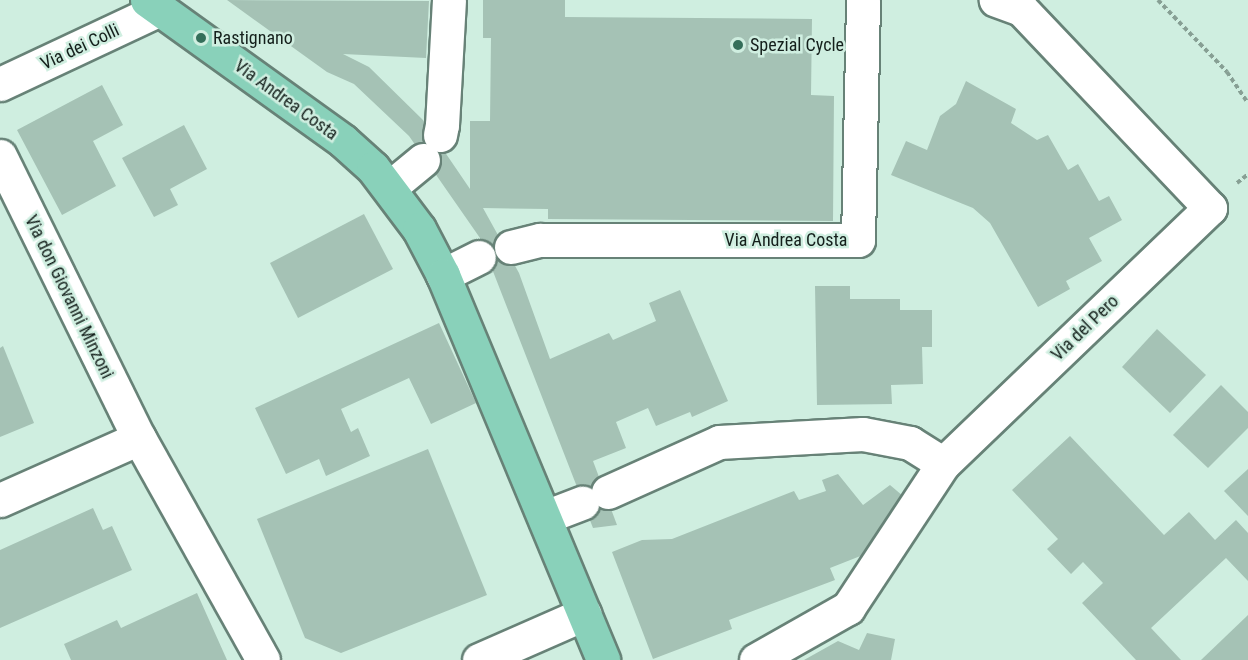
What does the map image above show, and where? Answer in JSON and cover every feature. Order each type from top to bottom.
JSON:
[{"type":"main road","name":"Via Andrea Costa","points":[[153,4],[343,141],[373,168],[419,229],[443,275],[603,660]]},
{"type":"street","points":[[389,188],[431,148],[449,0]]},
{"type":"street","name":"Via Andrea Costa","points":[[511,247],[540,240],[858,240],[863,0]]},
{"type":"street","name":"Via del Pero","points":[[756,660],[848,608],[943,464],[1210,208],[1021,9],[996,0]]},
{"type":"street","name":"Via dei Colli","points":[[0,84],[153,4]]},
{"type":"street","name":"Via don Giovanni Minzoni","points":[[0,156],[139,438],[263,660]]},
{"type":"street","points":[[443,275],[479,257]]},
{"type":"street","points":[[545,517],[595,498],[719,442],[863,434],[910,443],[943,464]]},
{"type":"street","points":[[0,500],[139,438]]},
{"type":"street","points":[[479,660],[584,614]]},
{"type":"path","points":[[1158,0],[1227,72],[1248,103]]},
{"type":"building","points":[[227,0],[429,1],[426,58],[343,54],[369,67],[423,120],[470,189],[470,121],[490,121],[491,38],[483,38],[483,0],[565,0],[565,17],[812,19],[811,95],[834,96],[833,221],[548,219],[548,209],[483,208],[519,273],[550,359],[609,333],[613,340],[656,321],[649,303],[680,290],[728,401],[692,417],[690,412],[656,426],[648,408],[616,422],[626,448],[593,461],[617,525],[593,528],[480,238],[409,136],[354,84],[327,72]]},
{"type":"building","points":[[966,81],[1016,109],[1011,123],[1037,140],[1048,135],[1068,170],[1078,164],[1099,201],[1109,196],[1122,220],[1089,238],[1102,261],[1066,281],[1070,289],[1038,307],[990,223],[973,208],[891,175],[906,141],[927,150],[940,116],[956,104]]},
{"type":"building","points":[[102,85],[123,125],[93,141],[116,186],[62,215],[17,130]]},
{"type":"building","points":[[184,125],[207,169],[170,189],[178,205],[154,217],[122,158]]},
{"type":"building","points":[[364,214],[393,269],[298,318],[270,263]]},
{"type":"building","points":[[815,286],[850,286],[850,299],[900,299],[900,310],[932,310],[932,347],[922,347],[923,384],[891,385],[892,404],[817,405]]},
{"type":"building","points":[[439,323],[476,403],[431,424],[409,378],[341,409],[351,432],[358,428],[370,456],[326,476],[319,459],[286,474],[255,408]]},
{"type":"building","points":[[1157,329],[1206,375],[1170,413],[1122,367]]},
{"type":"building","points":[[3,346],[34,423],[0,437],[0,348]]},
{"type":"building","points":[[1221,385],[1248,412],[1248,428],[1208,468],[1173,435]]},
{"type":"building","points":[[1070,436],[1164,535],[1189,512],[1215,540],[1236,520],[1248,533],[1248,581],[1226,558],[1151,628],[1181,660],[1136,660],[1082,603],[1103,583],[1083,562],[1071,574],[1047,549],[1058,539],[1012,490]]},
{"type":"building","points":[[428,449],[487,595],[341,653],[305,638],[257,519]]},
{"type":"building","points":[[1248,469],[1248,516],[1224,491]]},
{"type":"building","points":[[838,474],[863,505],[890,485],[903,496],[863,555],[830,568],[835,580],[729,620],[732,629],[653,659],[612,552],[642,540],[672,539],[794,491],[799,500],[826,491],[822,480]]},
{"type":"building","points":[[93,508],[103,530],[112,526],[132,570],[0,628],[0,550]]},
{"type":"building","points":[[197,593],[227,660],[71,660],[64,644],[117,620],[121,628]]},
{"type":"building","points":[[1248,615],[1248,660],[1201,660]]},
{"type":"building","points":[[867,633],[895,639],[891,660],[804,660],[838,641],[859,650]]},
{"type":"place","name":"Rastignano","points":[[201,38]]},
{"type":"place","name":"Spezial Cycle","points":[[738,45]]}]
